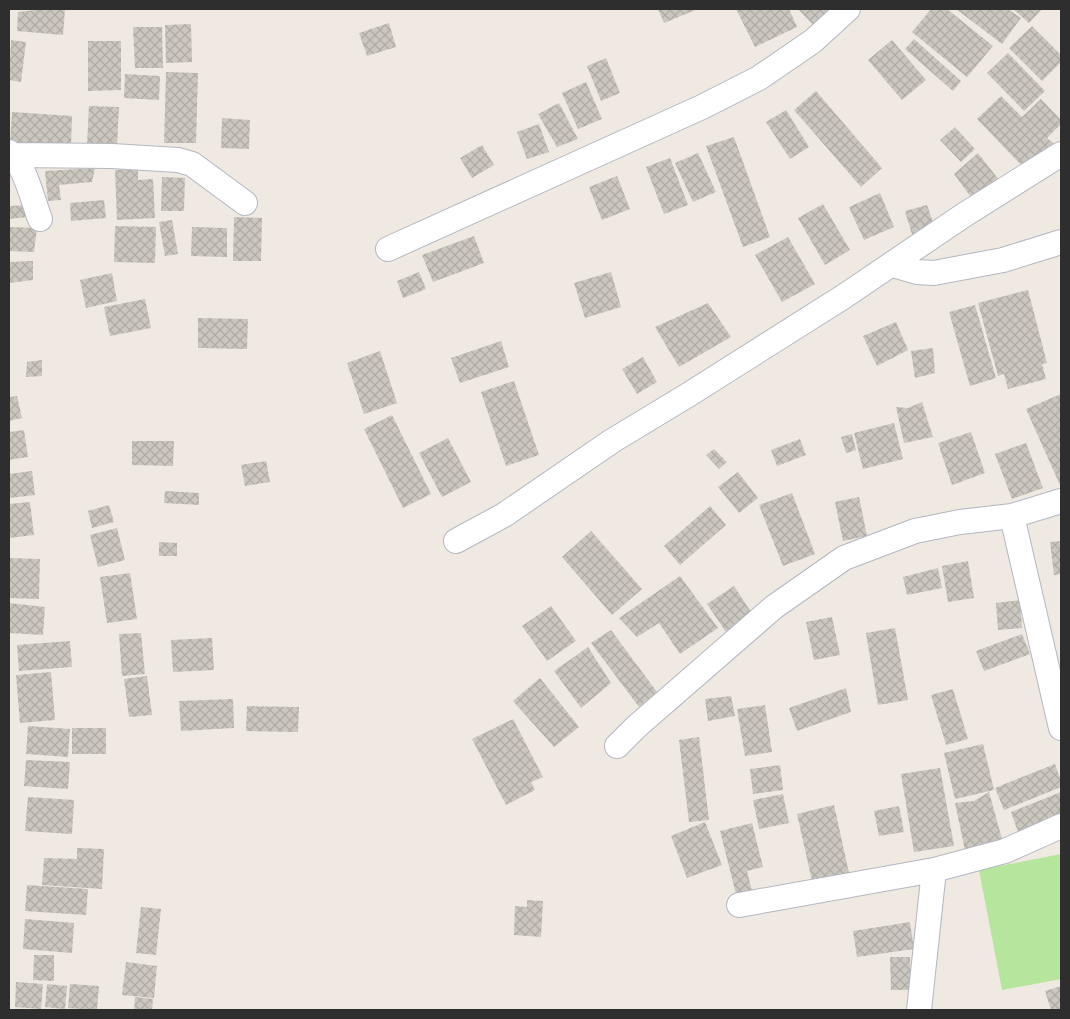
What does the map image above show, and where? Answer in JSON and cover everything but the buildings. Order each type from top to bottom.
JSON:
[{"type":"street","points":[[388,249],[702,107],[759,78],[813,41],[848,9]]},
{"type":"street","points":[[11,154],[112,156],[178,160],[192,164],[244,204]]},
{"type":"street","points":[[11,154],[20,167],[40,219]]},
{"type":"street","points":[[456,541],[504,515],[612,441],[893,265],[964,215],[1061,154]]},
{"type":"street","points":[[893,265],[916,272],[934,273],[1003,260],[1061,242]]},
{"type":"street","points":[[617,746],[636,727],[774,607],[844,558],[915,530],[1012,516],[1061,501]]},
{"type":"street","points":[[1012,516],[1061,728]]},
{"type":"street","points":[[739,905],[934,870],[1004,851],[1061,826]]},
{"type":"street","points":[[919,1010],[934,870]]},
{"type":"green space","points":[[1061,854],[1061,979],[1002,990],[979,870]]}]
